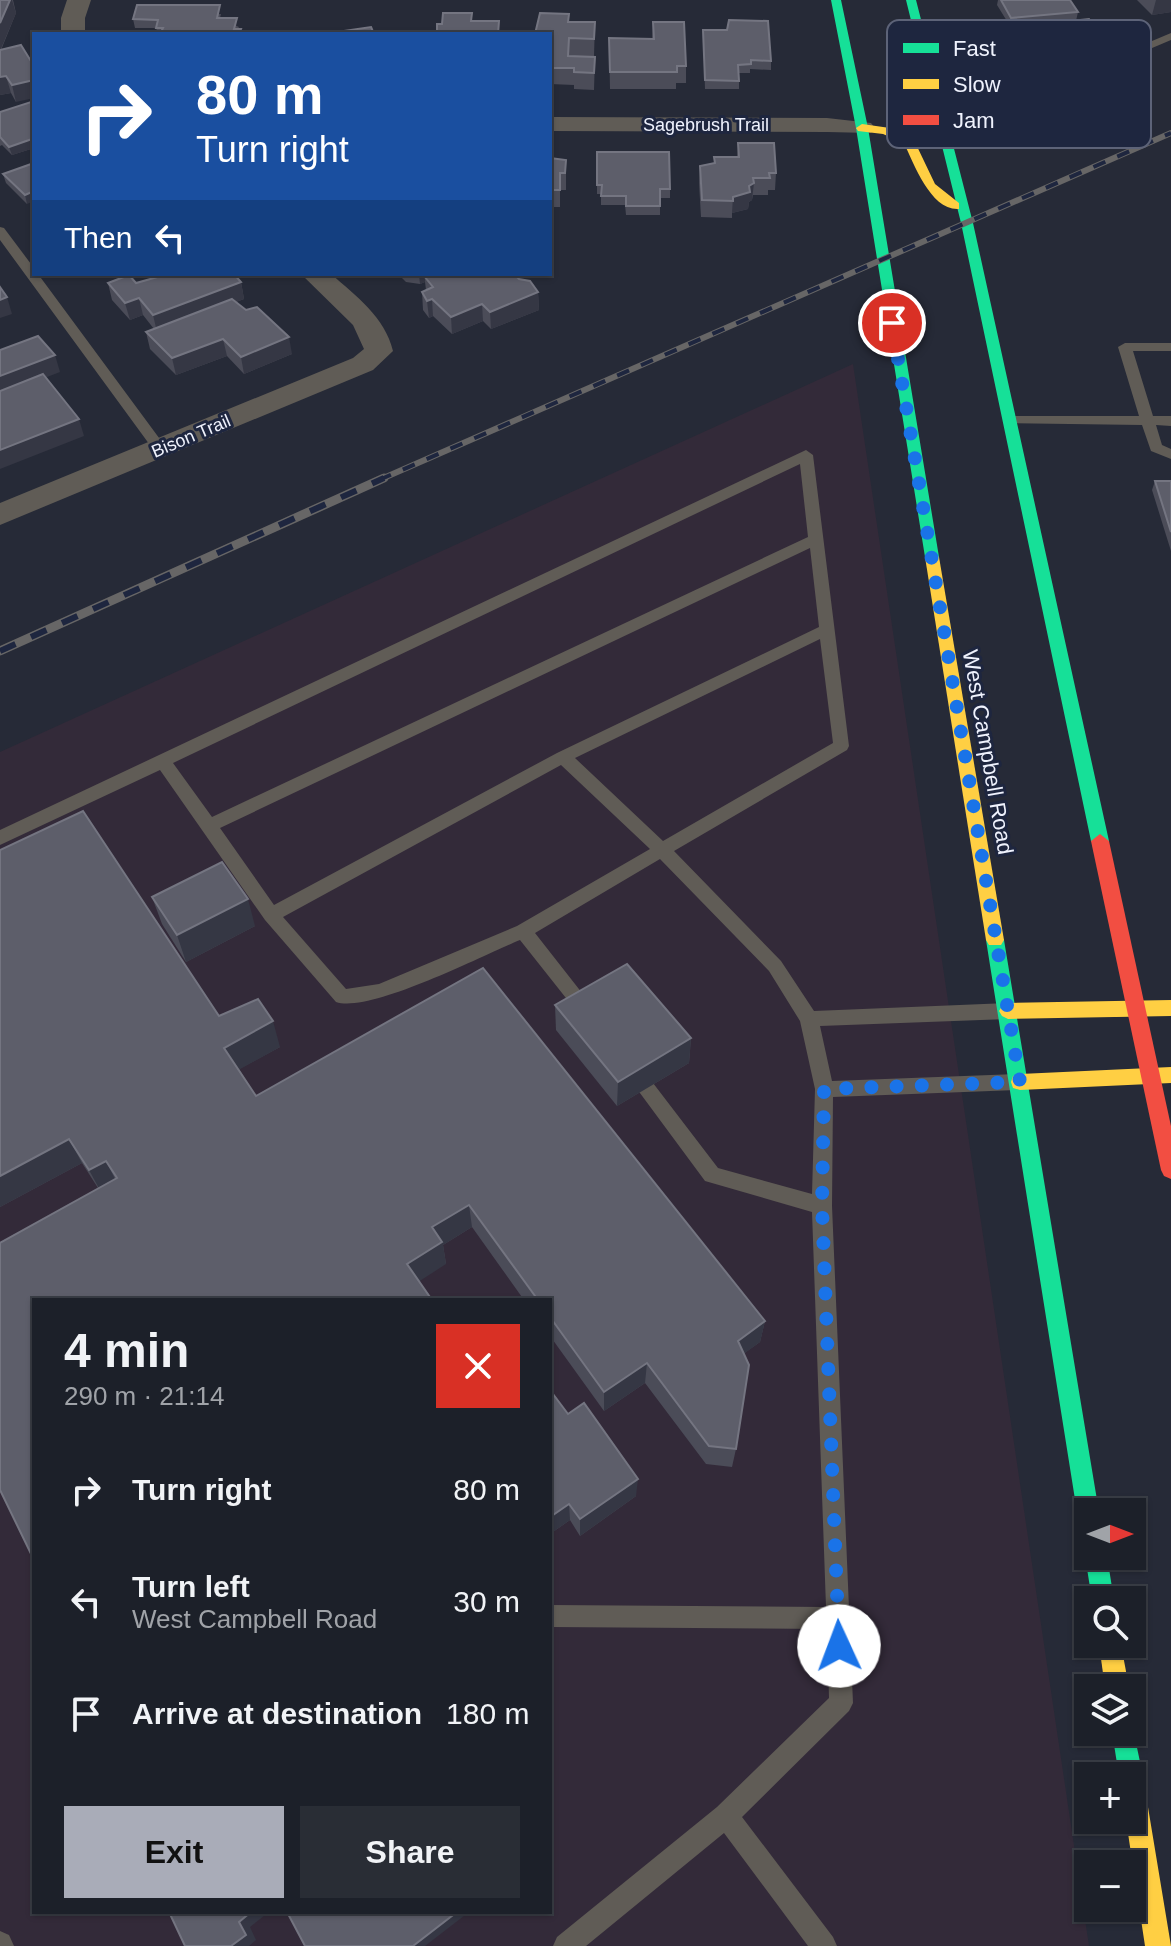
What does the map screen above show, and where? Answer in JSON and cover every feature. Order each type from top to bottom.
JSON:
[{"type":"main road","name":"West Campbell Road","points":[[836,0],[862,128],[881,260],[1020,1082],[1086,1498]]},
{"type":"main road","points":[[911,0],[916,20]]},
{"type":"main road","points":[[862,128],[887,131]]},
{"type":"main road","points":[[912,148],[936,196],[964,210]]},
{"type":"main road","points":[[947,148],[964,210],[1171,1170]]},
{"type":"main road","points":[[1008,1011],[1171,1008]]},
{"type":"main road","points":[[1020,1082],[1171,1075]]},
{"type":"main road","points":[[1140,1834],[1158,1946]]},
{"type":"street","points":[[73,32],[73,18],[79,0]]},
{"type":"street","name":"Sagebrush Trail","points":[[552,124],[827,125],[862,128]]},
{"type":"street","name":"Bison Trail","points":[[0,515],[363,364],[379,351],[378,340],[366,321],[317,276]]},
{"type":"lane","points":[[1151,44],[1171,36]]},
{"type":"lane","points":[[0,231],[32,275]]},
{"type":"lane","points":[[33,276],[160,449]]},
{"type":"lane","points":[[1171,347],[1125,347],[1156,448],[1171,454]]},
{"type":"lane","points":[[1010,420],[1171,421]]},
{"type":"lane","points":[[0,838],[806,455],[841,746],[664,852],[523,931],[381,991],[342,997],[271,915],[163,761]]},
{"type":"lane","points":[[209,826],[817,539]]},
{"type":"lane","points":[[271,915],[563,757],[828,629]]},
{"type":"lane","points":[[563,757],[664,852],[775,966],[809,1019],[824,1089],[822,1206],[841,1703],[726,1816],[566,1946]]},
{"type":"lane","points":[[523,931],[587,1012]]},
{"type":"lane","points":[[809,1019],[1008,1011]]},
{"type":"lane","points":[[824,1089],[1020,1082]]},
{"type":"lane","points":[[646,1089],[712,1175],[822,1206]]},
{"type":"lane","points":[[552,1616],[838,1618]]},
{"type":"lane","points":[[726,1816],[824,1946]]},
{"type":"shaded area","points":[[853,364],[1075,1850],[1074,1922],[1085,1922],[1089,1946],[0,1946],[0,752]]},
{"type":"building","points":[[0,0],[10,0],[0,23]]},
{"type":"building","points":[[1001,0],[1070,0],[1078,12],[1011,18]]},
{"type":"building","points":[[137,5],[220,5],[217,18],[237,18],[234,29],[241,29],[240,32],[161,32],[163,28],[156,28],[158,20],[133,19]]},
{"type":"building","points":[[443,13],[472,13],[471,21],[499,21],[498,32],[437,32],[437,24],[442,24]]},
{"type":"building","points":[[540,13],[569,14],[568,22],[595,22],[594,39],[569,38],[568,56],[595,57],[594,73],[574,72],[574,68],[552,68],[552,32],[535,32]]},
{"type":"building","points":[[729,20],[768,21],[771,61],[751,60],[751,64],[738,65],[739,81],[705,80],[703,30],[727,30]]},
{"type":"building","points":[[653,22],[684,22],[686,66],[677,66],[677,72],[610,72],[609,38],[654,39]]},
{"type":"building","points":[[371,27],[373,32],[337,32]]},
{"type":"building","points":[[21,45],[32,63],[32,80],[12,85],[6,76],[0,77],[0,50]]},
{"type":"building","points":[[32,102],[32,139],[9,147],[0,137],[0,112]]},
{"type":"building","points":[[738,143],[774,143],[776,173],[769,173],[770,178],[753,178],[750,192],[733,197],[733,201],[702,200],[700,166],[715,163],[714,157],[739,157]]},
{"type":"building","points":[[597,152],[669,152],[670,189],[660,189],[660,206],[626,206],[626,196],[601,196],[602,185],[597,185]]},
{"type":"building","points":[[552,158],[566,160],[565,173],[560,173],[560,190],[552,190]]},
{"type":"building","points":[[32,164],[32,192],[25,195],[3,174]]},
{"type":"building","points":[[130,276],[136,283],[161,276],[236,276],[241,282],[153,315],[139,298],[125,303],[108,283]]},
{"type":"building","points":[[516,276],[530,281],[538,292],[490,312],[482,304],[451,317],[432,299],[427,301],[422,292],[433,287],[425,277]]},
{"type":"building","points":[[0,287],[7,297],[0,300]]},
{"type":"building","points":[[232,299],[246,310],[257,307],[289,337],[241,357],[223,339],[172,358],[146,332]]},
{"type":"building","points":[[38,336],[55,355],[0,376],[0,350]]},
{"type":"building","points":[[43,374],[79,419],[0,450],[0,391]]},
{"type":"building","points":[[1155,481],[1171,481],[1171,532]]},
{"type":"building","points":[[83,811],[219,1016],[258,999],[273,1021],[224,1048],[256,1096],[483,968],[765,1321],[738,1341],[749,1365],[736,1449],[709,1446],[647,1363],[604,1392],[552,1320],[552,1298],[537,1298],[469,1205],[432,1227],[442,1242],[407,1264],[431,1298],[32,1298],[32,1556],[0,1490],[0,1243],[117,1178],[106,1161],[89,1170],[69,1139],[0,1176],[0,850]]},
{"type":"building","points":[[222,862],[248,899],[177,935],[152,897]]},
{"type":"building","points":[[627,964],[691,1038],[618,1082],[555,1005]]},
{"type":"building","points":[[552,1393],[568,1414],[584,1403],[638,1479],[580,1519],[569,1504],[552,1516]]},
{"type":"building","points":[[170,1914],[249,1914],[239,1922],[246,1935],[231,1946],[185,1946]]},
{"type":"building","points":[[288,1914],[454,1914],[413,1946],[305,1946]]},
{"type":"railway","points":[[1151,142],[1171,133]]},
{"type":"railway","points":[[379,480],[1137,148]]},
{"type":"railway","points":[[0,651],[384,478]]},
{"type":"traffic: fast","points":[[836,0],[862,128],[932,557]]},
{"type":"traffic: fast","points":[[911,0],[916,20]]},
{"type":"traffic: fast","points":[[948,148],[1100,841]]},
{"type":"traffic: fast","points":[[995,940],[1086,1498]]},
{"type":"traffic: fast","points":[[1098,1570],[1101,1586]]},
{"type":"traffic: fast","points":[[1126,1746],[1129,1762]]},
{"type":"traffic: slow","points":[[862,128],[887,131]]},
{"type":"traffic: slow","points":[[912,148],[930,186],[955,206]]},
{"type":"traffic: slow","points":[[932,557],[995,940]]},
{"type":"traffic: slow","points":[[1008,1011],[1171,1008]]},
{"type":"traffic: slow","points":[[1020,1082],[1171,1075]]},
{"type":"traffic: slow","points":[[1112,1658],[1115,1674]]},
{"type":"traffic: slow","points":[[1140,1834],[1158,1946]]},
{"type":"traffic: jam","points":[[1100,841],[1171,1170]]},
{"type":"route","points":[[839,1646],[822,1206],[824,1089],[1020,1082],[892,323]]}]
